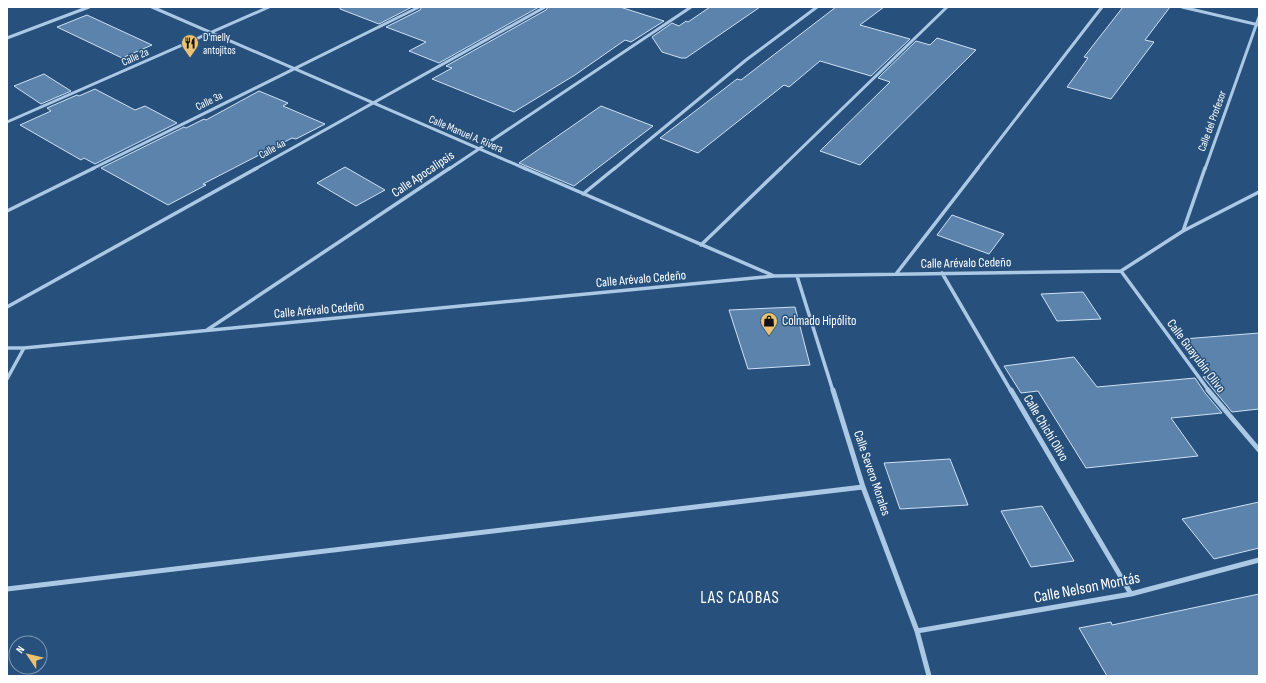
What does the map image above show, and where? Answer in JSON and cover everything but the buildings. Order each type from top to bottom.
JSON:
[{"type":"street","points":[[7,38],[89,7]]},
{"type":"street","name":"Calle Manuel A. Rivera","points":[[152,7],[774,276]]},
{"type":"street","name":"Calle 2a","points":[[7,122],[149,61],[208,32],[269,7]]},
{"type":"street","name":"Calle 3a","points":[[7,211],[419,7]]},
{"type":"street","name":"Calle 4a","points":[[7,307],[545,7]]},
{"type":"street","name":"Calle Apocalipsis","points":[[207,330],[691,7]]},
{"type":"street","points":[[582,194],[746,60],[817,7]]},
{"type":"street","points":[[701,245],[948,7]]},
{"type":"street","points":[[896,274],[1102,7]]},
{"type":"street","points":[[1182,7],[1258,24]]},
{"type":"street","name":"Calle del Profesor","points":[[1183,231],[1258,24],[1259,17]]},
{"type":"street","points":[[1121,271],[1183,231],[1259,192]]},
{"type":"street","name":"Calle Arévalo Cedeño","points":[[7,348],[24,348],[774,276],[1121,271]]},
{"type":"street","name":"Calle Guayubín Olivo","points":[[1121,271],[1207,388],[1259,450]]},
{"type":"street","name":"Calle Chichí Olivo","points":[[942,273],[1131,594]]},
{"type":"street","name":"Calle Severo Morales","points":[[797,276],[863,486],[917,631],[930,676]]},
{"type":"street","points":[[7,379],[24,348]]},
{"type":"street","points":[[7,589],[863,486]]},
{"type":"street","name":"Calle Nelson Montás","points":[[917,631],[1131,594],[1259,560]]},
{"type":"place","name":"D’melly antojitos","points":[[190,58]]},
{"type":"place","name":"Colmado Hipólito","points":[[769,336]]},
{"type":"district","name":"LAS CAOBAS","points":[[740,598]]}]
